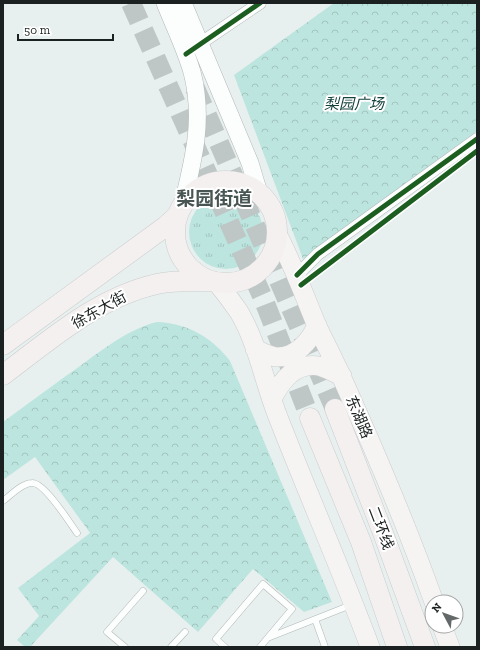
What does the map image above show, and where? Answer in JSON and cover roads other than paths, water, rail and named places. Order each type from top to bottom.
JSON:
[{"type":"highway","points":[[231,181],[246,185],[259,193],[269,203],[276,218],[277,234],[274,250],[268,263],[256,274],[237,283],[228,284],[213,282],[201,278],[188,267],[177,251],[174,230],[180,209],[190,196],[199,188],[216,182],[231,181]]},
{"type":"highway","name":"徐东大街","points":[[3,345],[154,235],[180,209]]},
{"type":"highway","name":"徐东大街","points":[[3,375],[83,316],[106,303],[132,292],[157,284],[177,281],[213,282]]},
{"type":"highway","name":"二环线","points":[[335,409],[425,647]]},
{"type":"highway","name":"二环线","points":[[310,418],[361,542],[398,647]]},
{"type":"main road","points":[[165,3],[193,49],[250,162],[259,193]]},
{"type":"main road","points":[[180,209],[194,155],[198,114],[192,73],[193,49],[182,3]]},
{"type":"main road","name":"东湖路","points":[[277,234],[297,275],[317,325],[342,376],[431,594]]},
{"type":"main road","points":[[213,282],[238,312],[255,349],[272,399],[370,647]]},
{"type":"main road","points":[[255,349],[276,357],[292,354],[309,340],[317,325]]},
{"type":"main road","points":[[272,399],[283,380],[298,369],[309,366],[319,366],[342,376]]},
{"type":"main road","points":[[445,634],[450,647]]},
{"type":"street","points":[[193,49],[260,3]]},
{"type":"street","points":[[297,275],[318,254],[477,139]]},
{"type":"lane","points":[[3,501],[24,486],[36,483],[45,489],[77,533]]},
{"type":"lane","points":[[225,647],[216,638],[263,584],[292,610],[260,647]]},
{"type":"lane","points":[[124,647],[107,632],[142,591]]},
{"type":"lane","points":[[268,637],[354,604]]},
{"type":"lane","points":[[315,619],[325,647]]},
{"type":"lane","points":[[171,647],[185,632]]},
{"type":"tunnel","points":[[131,3],[263,298],[310,418]]},
{"type":"tunnel","points":[[195,88],[335,409]]},
{"type":"district","name":"梨园街道","points":[[214,198]]},
{"type":"park label","name":"梨园广场","points":[[354,104]]}]
